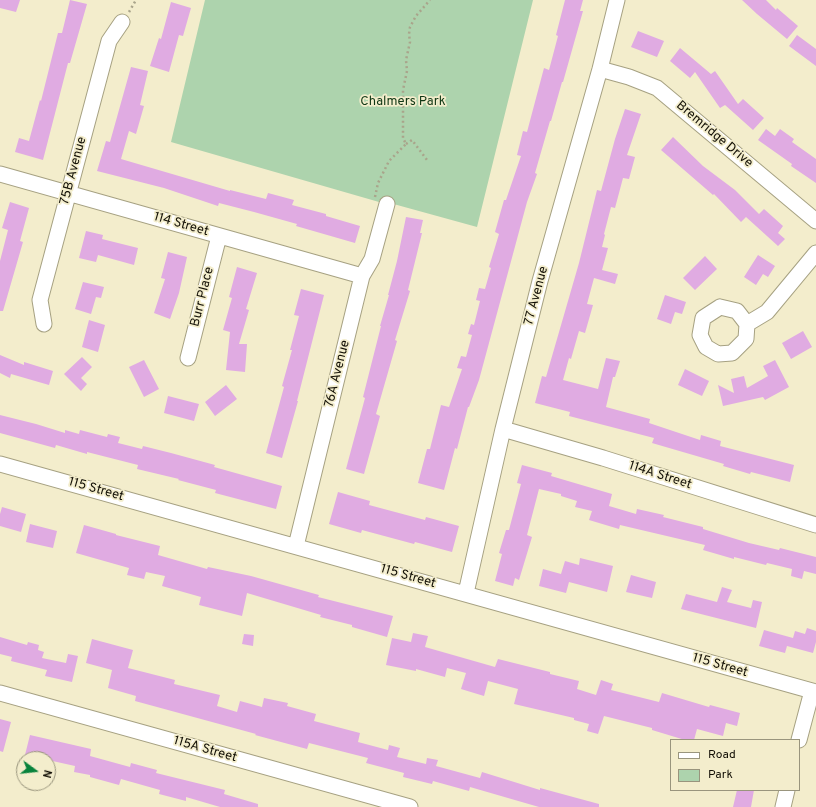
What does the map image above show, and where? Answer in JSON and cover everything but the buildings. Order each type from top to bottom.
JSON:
[{"type":"street","name":"77 Avenue","points":[[466,594],[503,429],[540,281],[600,69],[617,0]]},
{"type":"street","name":"75B Avenue","points":[[44,324],[40,300],[109,41],[122,22]]},
{"type":"street","name":"Bremridge Drive","points":[[600,69],[628,76],[657,88],[816,221]]},
{"type":"street","name":"114 Street","points":[[0,174],[362,276]]},
{"type":"street","name":"76A Avenue","points":[[296,546],[362,276],[372,259],[387,204]]},
{"type":"street","name":"Burr Place","points":[[188,358],[219,236]]},
{"type":"street","points":[[746,324],[767,312],[816,253]]},
{"type":"street","name":"114A Street","points":[[503,429],[603,458],[816,525]]},
{"type":"street","name":"115 Street","points":[[0,464],[715,665],[814,691]]},
{"type":"street","points":[[799,739],[814,691]]},
{"type":"street","name":"115A Street","points":[[0,694],[410,807]]},
{"type":"street","points":[[783,807],[787,791]]},
{"type":"path","points":[[406,144],[403,138],[403,90],[407,71],[406,60],[410,42],[410,26],[416,16],[430,0]]},
{"type":"path","points":[[387,204],[375,198],[378,183],[389,161],[412,140],[427,160]]},
{"type":"green space","name":"Chalmers Park","points":[[205,0],[533,0],[477,227],[379,200],[379,202],[171,142]]}]
